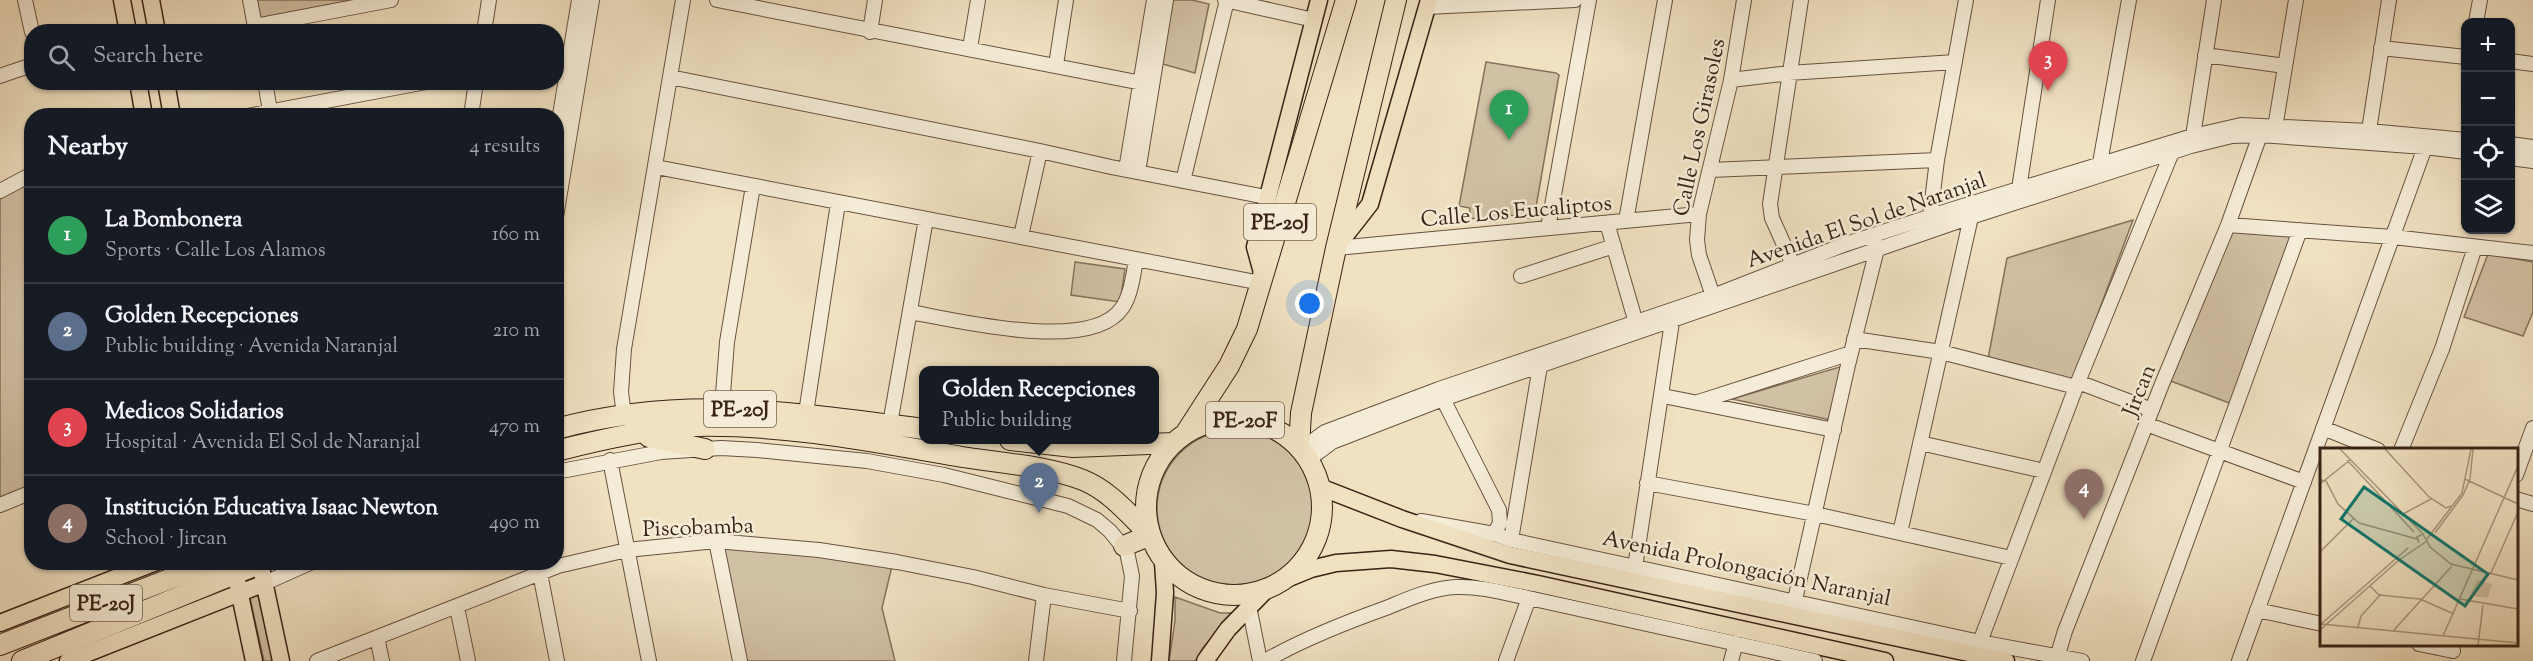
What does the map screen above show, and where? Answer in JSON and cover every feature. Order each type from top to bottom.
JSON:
[{"type":"highway","name":"PE-20J","points":[[1180,438],[1234,356],[1247,329],[1346,0]]},
{"type":"highway","name":"PE-20J","points":[[1303,452],[1301,414],[1336,248],[1396,0]]},
{"type":"highway","name":"PE-20J","points":[[564,422],[646,411],[722,407],[806,413],[919,428]]},
{"type":"highway","name":"PE-20F","points":[[1233,418],[1257,422],[1272,428],[1303,452],[1320,487],[1322,513],[1317,538],[1304,561],[1284,580],[1267,589],[1244,594],[1221,594],[1199,588],[1179,577],[1163,562],[1147,533],[1144,512],[1152,474],[1161,457],[1180,438],[1209,422],[1233,418]]},
{"type":"highway","name":"PE-20J","points":[[564,449],[600,440],[694,426],[763,428],[880,443],[1047,471],[1085,481],[1104,493],[1147,533]]},
{"type":"highway","points":[[638,434],[705,449]]},
{"type":"highway","points":[[1159,440],[1180,438]]},
{"type":"highway","points":[[1046,444],[1073,447],[1109,444]]},
{"type":"highway","points":[[1124,546],[1147,533]]},
{"type":"highway","name":"PE-20J","points":[[0,645],[192,570]]},
{"type":"highway","name":"PE-20J","points":[[22,661],[256,570]]},
{"type":"main road","points":[[122,0],[126,24]]},
{"type":"main road","points":[[151,0],[156,24]]},
{"type":"main road","points":[[1262,280],[1255,247],[1266,197],[1319,0]]},
{"type":"main road","points":[[1336,248],[1370,204],[1428,3]]},
{"type":"main road","points":[[139,90],[143,108]]},
{"type":"main road","points":[[167,90],[171,108]]},
{"type":"main road","name":"Avenida Prolongación Naranjal","points":[[1320,487],[1402,519],[1510,555],[1634,573],[2006,661]]},
{"type":"main road","points":[[1284,580],[1311,569],[1336,563],[1391,559],[1435,564],[1538,584],[1885,661]]},
{"type":"main road","name":"PE-20F","points":[[1160,661],[1165,593],[1163,562]]},
{"type":"main road","points":[[0,623],[136,570]]},
{"type":"main road","points":[[262,570],[281,661]]},
{"type":"main road","points":[[68,661],[236,577],[254,661]]},
{"type":"main road","name":"PE-20F","points":[[1205,661],[1228,629],[1267,589]]},
{"type":"main road","points":[[1906,639],[1930,629]]},
{"type":"street","points":[[25,0],[30,24]]},
{"type":"street","points":[[250,0],[255,24]]},
{"type":"street","points":[[279,24],[392,0]]},
{"type":"street","points":[[485,24],[489,0]]},
{"type":"street","points":[[564,118],[579,0]]},
{"type":"street","points":[[564,128],[592,0]]},
{"type":"street","points":[[624,415],[622,367],[683,0]]},
{"type":"street","points":[[717,0],[772,6],[870,32],[970,48],[1146,84]]},
{"type":"street","points":[[870,32],[875,0]]},
{"type":"street","points":[[970,48],[978,0]]},
{"type":"street","points":[[1056,65],[1066,0]]},
{"type":"street","points":[[1132,171],[1146,84],[1154,0]]},
{"type":"street","points":[[1146,84],[1166,0]]},
{"type":"street","points":[[1428,3],[1575,0]]},
{"type":"street","points":[[1548,228],[1589,0]]},
{"type":"street","points":[[1626,221],[1665,0]]},
{"type":"street","name":"Calle Los Girasoles","points":[[1713,296],[1699,255],[1697,240],[1699,214],[1731,80],[1744,0]]},
{"type":"street","points":[[1793,265],[1772,218],[1770,204],[1801,0]]},
{"type":"street","points":[[1930,217],[1937,160],[1966,0]]},
{"type":"street","points":[[2019,189],[2048,0]]},
{"type":"street","points":[[2100,163],[2129,0]]},
{"type":"street","points":[[2193,136],[2214,0]]},
{"type":"street","points":[[2275,128],[2296,0]]},
{"type":"street","points":[[2368,137],[2389,0]]},
{"type":"street","points":[[2477,18],[2480,0]]},
{"type":"street","points":[[1183,181],[1233,1],[1314,20]]},
{"type":"street","points":[[2381,48],[2461,56]]},
{"type":"street","points":[[2205,55],[2285,66]]},
{"type":"street","points":[[1731,80],[1789,73],[1955,62]]},
{"type":"street","points":[[2515,62],[2533,64]]},
{"type":"street","points":[[0,76],[24,68]]},
{"type":"street","points":[[670,77],[1266,197]]},
{"type":"street","points":[[266,90],[269,108]]},
{"type":"street","points":[[286,108],[383,90]]},
{"type":"street","points":[[472,108],[475,90]]},
{"type":"street","name":"Avenida El Sol de Naranjal","points":[[1303,452],[1443,399],[1672,322],[1875,242],[1930,217],[2193,136],[2241,125],[2368,137],[2461,151]]},
{"type":"street","name":"Jircan","points":[[2057,658],[2146,424],[2228,225],[2260,135]]},
{"type":"street","name":"Avenida El Sol de Naranjal","points":[[1303,452],[1325,432],[1439,389],[1713,296],[1793,265],[1971,217],[2172,152],[2232,136],[2461,140]]},
{"type":"street","points":[[2515,145],[2533,147]]},
{"type":"street","points":[[2239,661],[2425,147]]},
{"type":"street","points":[[1021,236],[1040,151]]},
{"type":"street","points":[[1980,642],[2077,384],[2172,152]]},
{"type":"street","points":[[2515,159],[2533,161]]},
{"type":"street","points":[[1711,170],[1937,160]]},
{"type":"street","points":[[656,167],[1136,260],[1262,280]]},
{"type":"street","points":[[0,191],[24,178]]},
{"type":"street","points":[[722,407],[727,342],[753,186]]},
{"type":"street","points":[[806,413],[838,202]]},
{"type":"street","name":"Calle Los Eucaliptos","points":[[1336,248],[1699,214]]},
{"type":"street","points":[[1900,533],[1971,217]]},
{"type":"street","points":[[890,424],[926,219]]},
{"type":"street","points":[[1607,223],[1636,322]]},
{"type":"street","points":[[2228,225],[2393,237],[2533,253]]},
{"type":"street","points":[[2143,661],[2300,230]]},
{"type":"street","points":[[1795,600],[1875,242]]},
{"type":"street","points":[[1521,276],[1614,246]]},
{"type":"street","points":[[2402,448],[2442,349],[2475,247]]},
{"type":"street","points":[[910,312],[1046,333],[1071,331],[1113,318],[1122,308],[1129,293],[1136,260]]},
{"type":"street","points":[[1634,573],[1663,396],[1672,322]]},
{"type":"street","points":[[1854,339],[1941,352],[2077,384],[2152,410]]},
{"type":"street","points":[[1697,403],[1851,353]]},
{"type":"street","points":[[1511,540],[1540,366]]},
{"type":"street","points":[[1663,396],[1834,430]]},
{"type":"street","points":[[1443,399],[1499,510],[1500,523],[1494,534]]},
{"type":"street","points":[[2146,424],[2304,482]]},
{"type":"street","points":[[2323,428],[2373,448]]},
{"type":"street","points":[[2518,472],[2533,428]]},
{"type":"street","points":[[1920,443],[2044,471]]},
{"type":"street","points":[[564,470],[661,452],[705,449],[757,450],[867,460],[944,475],[1068,506],[1097,520],[1124,546],[1131,563],[1130,611],[1124,661]]},
{"type":"street","points":[[610,460],[649,661]]},
{"type":"street","points":[[1647,483],[1815,514],[2011,558]]},
{"type":"street","points":[[0,505],[24,495]]},
{"type":"street","points":[[2518,500],[2533,504]]},
{"type":"street","name":"Avenida Prolongación Naranjal","points":[[1402,519],[1435,522],[1494,534],[1634,573],[1795,600],[1980,642],[2082,661]]},
{"type":"street","points":[[716,541],[740,661]]},
{"type":"street","name":"Piscobamba","points":[[564,567],[627,550],[716,541],[819,550],[897,562],[973,577],[1044,595],[1130,611]]},
{"type":"street","name":"Piscobamba","points":[[317,661],[551,570]]},
{"type":"street","points":[[540,573],[557,661]]},
{"type":"street","points":[[1265,661],[1295,644],[1342,624],[1415,597],[1456,587],[1488,590],[1528,598],[1815,661]]},
{"type":"street","points":[[1036,661],[1044,595]]},
{"type":"street","points":[[1506,661],[1528,598]]},
{"type":"street","points":[[1250,606],[1260,661]]},
{"type":"street","points":[[457,607],[468,661]]},
{"type":"street","points":[[2257,610],[2320,624]]},
{"type":"street","points":[[377,638],[382,661]]},
{"type":"street","points":[[1731,661],[1736,643]]},
{"type":"street","points":[[2424,646],[2452,652]]},
{"type":"shaded area","points":[[255,0],[358,0],[259,19]]},
{"type":"shaded area","points":[[1172,0],[1192,0],[1209,4],[1195,73],[1159,63]]},
{"type":"shaded area","points":[[1486,62],[1559,75],[1535,213],[1532,219],[1499,213],[1497,222],[1469,218],[1470,208],[1459,206]]},
{"type":"shaded area","points":[[24,185],[24,488],[0,498],[0,199]]},
{"type":"shaded area","points":[[2133,220],[2073,380],[1988,359],[2007,258]]},
{"type":"shaded area","points":[[2231,231],[2292,236],[2232,404],[2168,380]]},
{"type":"shaded area","points":[[2488,254],[2533,262],[2533,312],[2523,336],[2464,317]]},
{"type":"shaded area","points":[[1075,262],[1125,269],[1120,302],[1071,295]]},
{"type":"shaded area","points":[[1843,366],[1831,420],[1732,399]]},
{"type":"shaded area","points":[[1235,430],[1250,431],[1265,436],[1279,443],[1290,453],[1300,464],[1307,478],[1312,493],[1312,523],[1307,538],[1300,552],[1290,563],[1279,573],[1265,580],[1250,585],[1235,586],[1220,585],[1205,580],[1191,573],[1180,563],[1170,552],[1163,538],[1158,523],[1157,508],[1158,493],[1163,478],[1170,464],[1180,453],[1191,443],[1205,436],[1220,431]]},
{"type":"shaded area","points":[[722,547],[817,555],[892,566],[882,608],[895,661],[745,661]]},
{"type":"shaded area","points":[[258,595],[273,661],[264,661],[250,598]]},
{"type":"shaded area","points":[[1175,597],[1220,613],[1232,613],[1202,649],[1196,661],[1169,661],[1175,621]]},
{"type":"place","name":"Medicos Solidarios","points":[[2048,91]]},
{"type":"place","name":"La Bombonera","points":[[1509,140]]},
{"type":"place","name":"Golden Recepciones","points":[[1039,513]]},
{"type":"place","name":"Institución Educativa Isaac Newton","points":[[2084,519]]}]
